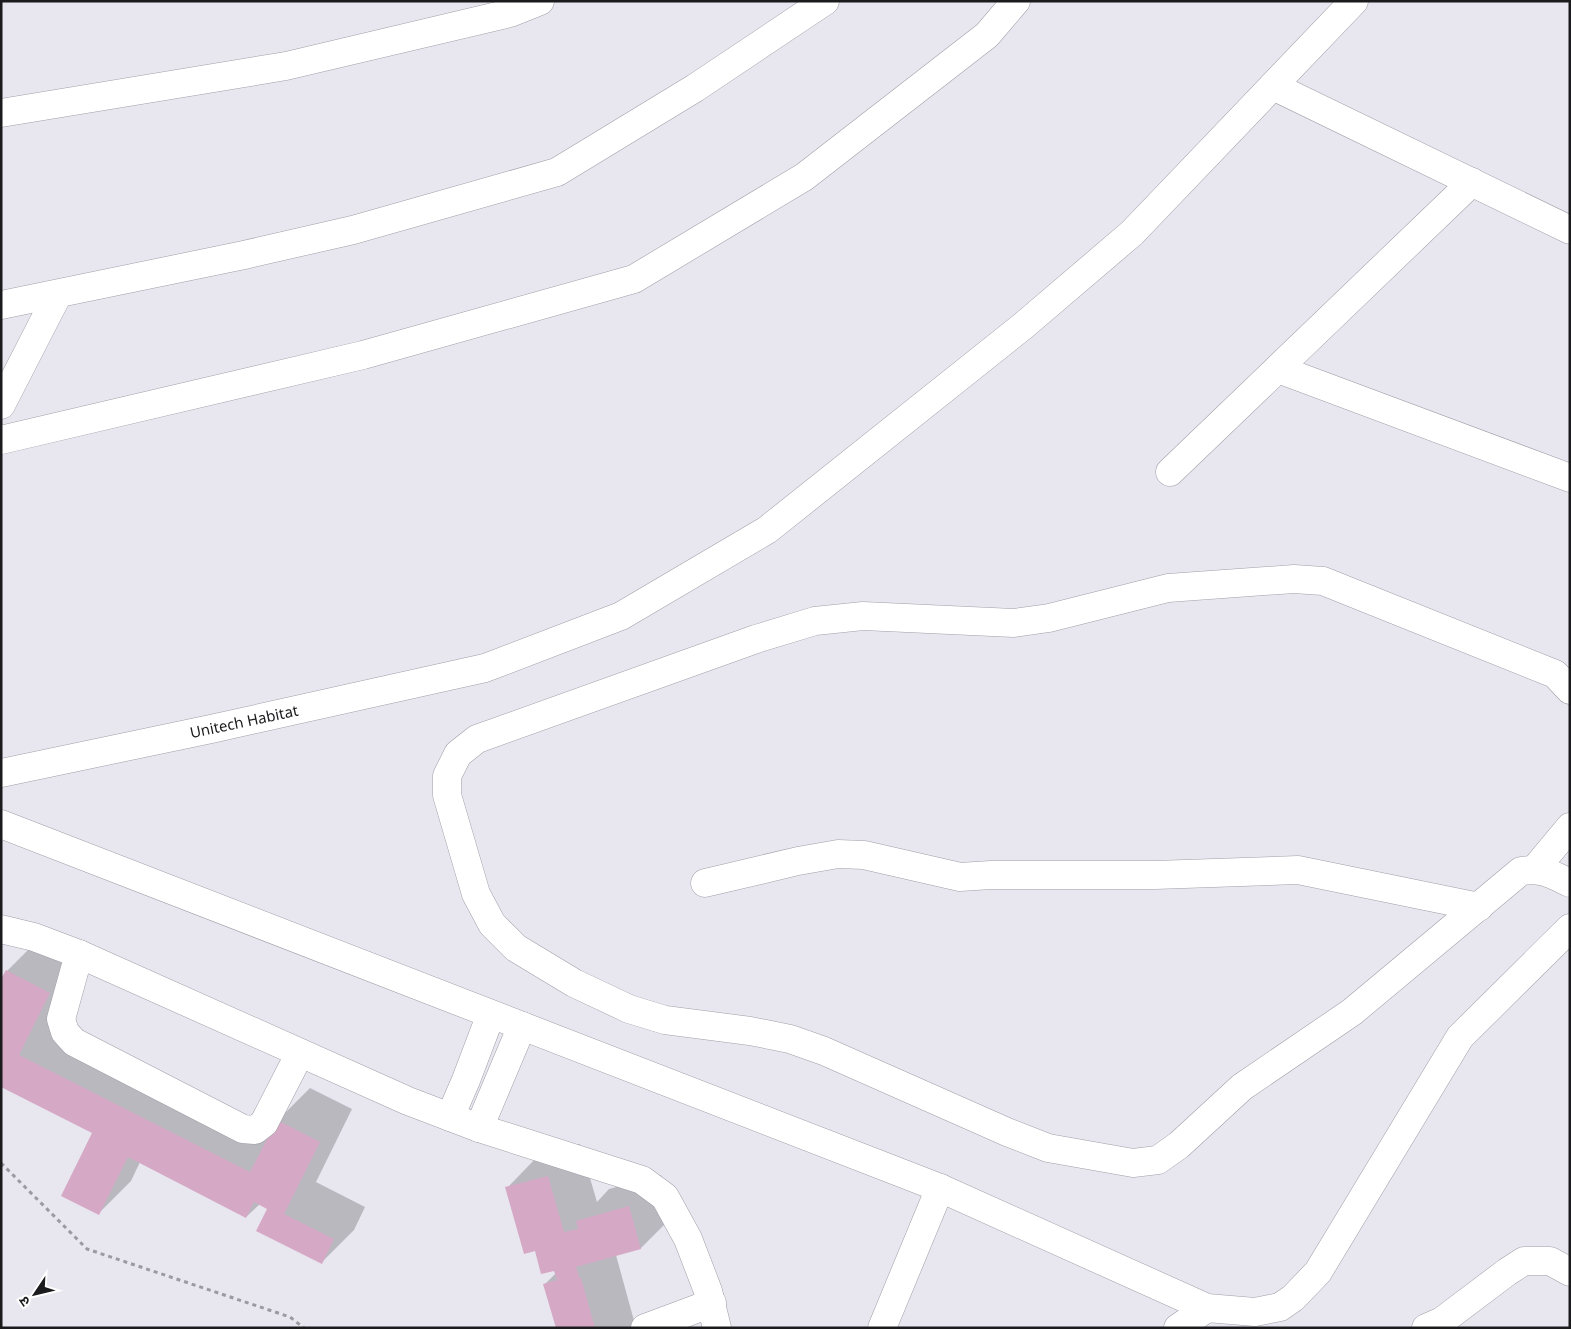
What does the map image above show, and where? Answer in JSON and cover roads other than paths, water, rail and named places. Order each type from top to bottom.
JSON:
[{"type":"street","points":[[1,113],[286,66],[510,13],[540,1]]},
{"type":"street","points":[[1,305],[244,255],[353,230],[557,172],[695,88],[825,1]]},
{"type":"street","points":[[1,440],[363,355],[634,279],[804,177],[987,35],[1016,1]]},
{"type":"street","name":"Unitech Habitat","points":[[1,773],[486,668],[621,616],[767,530],[1024,326],[1132,233],[1354,1]]},
{"type":"street","points":[[1273,86],[1570,230]]},
{"type":"street","points":[[1170,472],[1472,182]]},
{"type":"street","points":[[1,404],[58,294]]},
{"type":"street","points":[[1278,369],[1570,478]]},
{"type":"street","points":[[1570,690],[1555,674],[1323,581],[1294,579],[1178,587],[1049,618],[1014,623],[863,616],[815,621],[756,638],[477,739],[458,754],[447,776],[447,795],[476,894],[492,924],[516,948],[574,983],[629,1009],[664,1020],[790,1039],[824,1051],[1007,1132],[1048,1148],[1134,1163],[1158,1160],[1179,1145],[1242,1087],[1352,1012],[1521,871],[1535,869],[1547,872],[1570,884]]},
{"type":"street","points":[[1,824],[940,1188],[1207,1308],[1258,1320],[1293,1298],[1318,1272],[1460,1037],[1570,928]]},
{"type":"street","points":[[1535,869],[1570,827]]},
{"type":"street","points":[[705,883],[798,861],[838,854],[864,855],[960,877],[1001,875],[1155,875],[1298,870],[1479,907]]},
{"type":"street","points":[[1,929],[34,937],[79,954],[408,1101],[479,1128],[642,1180],[664,1197],[688,1239],[708,1291],[714,1316],[645,1328]]},
{"type":"street","points":[[79,954],[61,1020],[69,1037],[74,1042],[243,1129],[255,1130],[264,1123],[300,1053]]},
{"type":"street","points":[[450,1117],[492,1014]]},
{"type":"street","points":[[479,1128],[522,1026]]},
{"type":"street","points":[[882,1328],[940,1188]]},
{"type":"street","points":[[1426,1328],[1442,1321],[1506,1272],[1524,1261],[1550,1261],[1570,1272]]},
{"type":"street","points":[[1178,1328],[1207,1308]]}]
